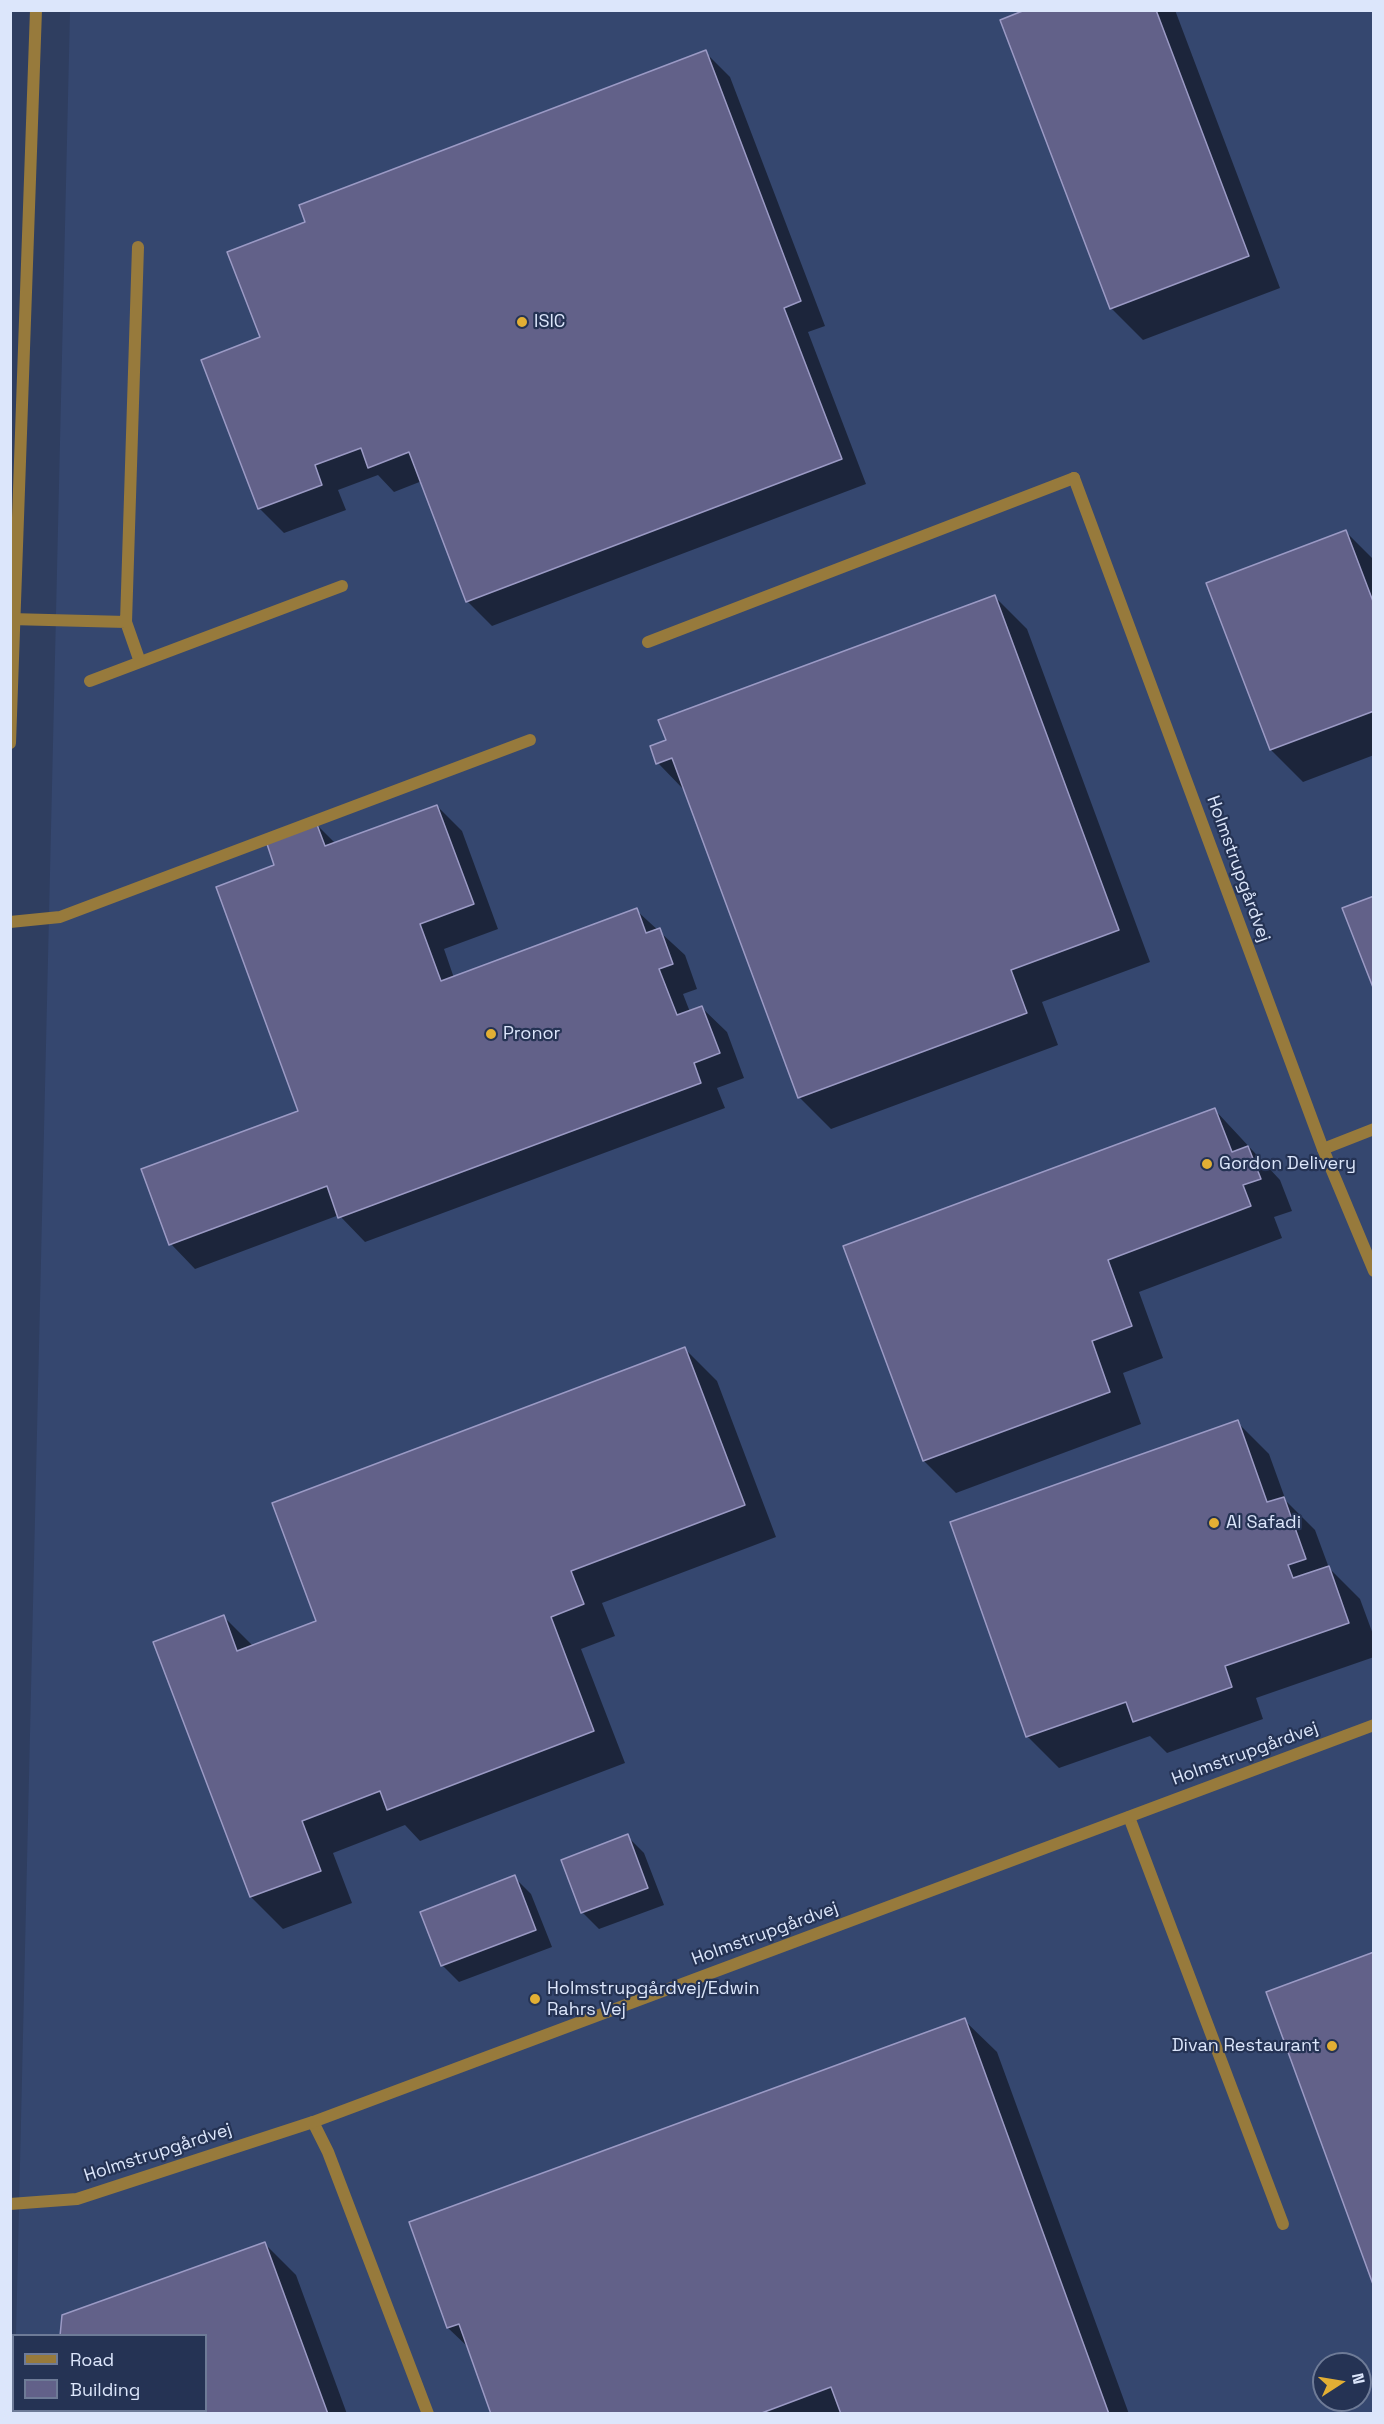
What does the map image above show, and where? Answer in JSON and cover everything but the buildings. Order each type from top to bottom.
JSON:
[{"type":"street","points":[[10,743],[36,10]]},
{"type":"street","points":[[138,247],[126,622],[140,662]]},
{"type":"street","name":"Holmstrupgårdvej","points":[[648,642],[1074,478],[1323,1149],[1373,1266]]},
{"type":"street","points":[[90,681],[342,586]]},
{"type":"street","points":[[13,619],[126,622]]},
{"type":"street","points":[[10,922],[60,917],[530,740]]},
{"type":"street","points":[[1323,1149],[1374,1129]]},
{"type":"street","name":"Holmstrupgårdvej","points":[[10,2204],[77,2199],[313,2122],[1374,1725]]},
{"type":"street","points":[[1129,1817],[1283,2224]]},
{"type":"street","points":[[313,2122],[328,2152],[428,2414]]},
{"type":"shaded area","points":[[70,11],[1373,11],[1373,2413],[14,2414],[14,2412],[207,2412],[207,2334],[16,2334]]},
{"type":"place","name":"ISIC","points":[[522,322]]},
{"type":"place","name":"Pronor","points":[[491,1034]]},
{"type":"place","name":"Gordon Delivery","points":[[1207,1164]]},
{"type":"place","name":"Al Safadi","points":[[1214,1523]]},
{"type":"place","name":"Holmstrupgårdvej/Edwin Rahrs Vej","points":[[535,1999]]},
{"type":"place","name":"Divan Restaurant","points":[[1332,2046]]}]
